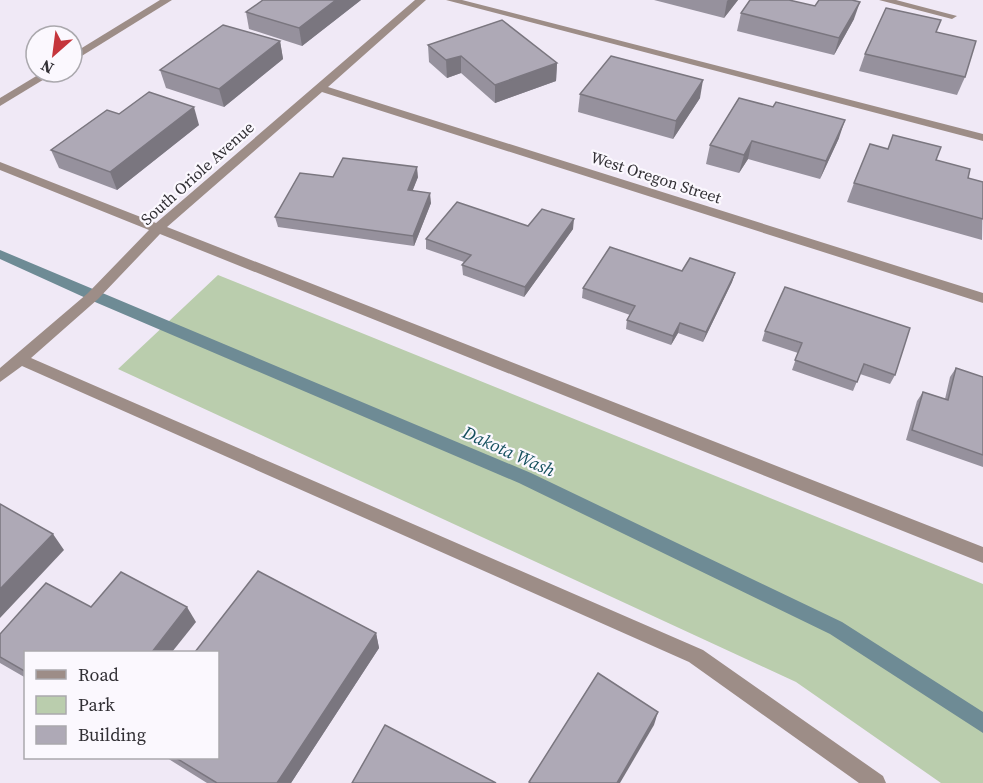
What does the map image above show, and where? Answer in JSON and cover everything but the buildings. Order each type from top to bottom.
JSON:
[{"type":"street","points":[[84,52],[167,0]]},
{"type":"street","name":"South Oriole Avenue","points":[[0,376],[93,296],[157,229],[421,0]]},
{"type":"street","points":[[451,0],[983,138]]},
{"type":"street","points":[[884,0],[952,16]]},
{"type":"street","points":[[0,103],[31,84]]},
{"type":"street","name":"West Oregon Street","points":[[318,87],[983,298]]},
{"type":"street","points":[[0,166],[983,555]]},
{"type":"street","points":[[20,358],[696,656],[876,783]]},
{"type":"green space","points":[[218,275],[983,584],[983,783],[941,783],[796,682],[118,369]]},
{"type":"waterway","name":"Dakota Wash","points":[[0,254],[93,296],[525,478],[836,628],[983,723]]}]
